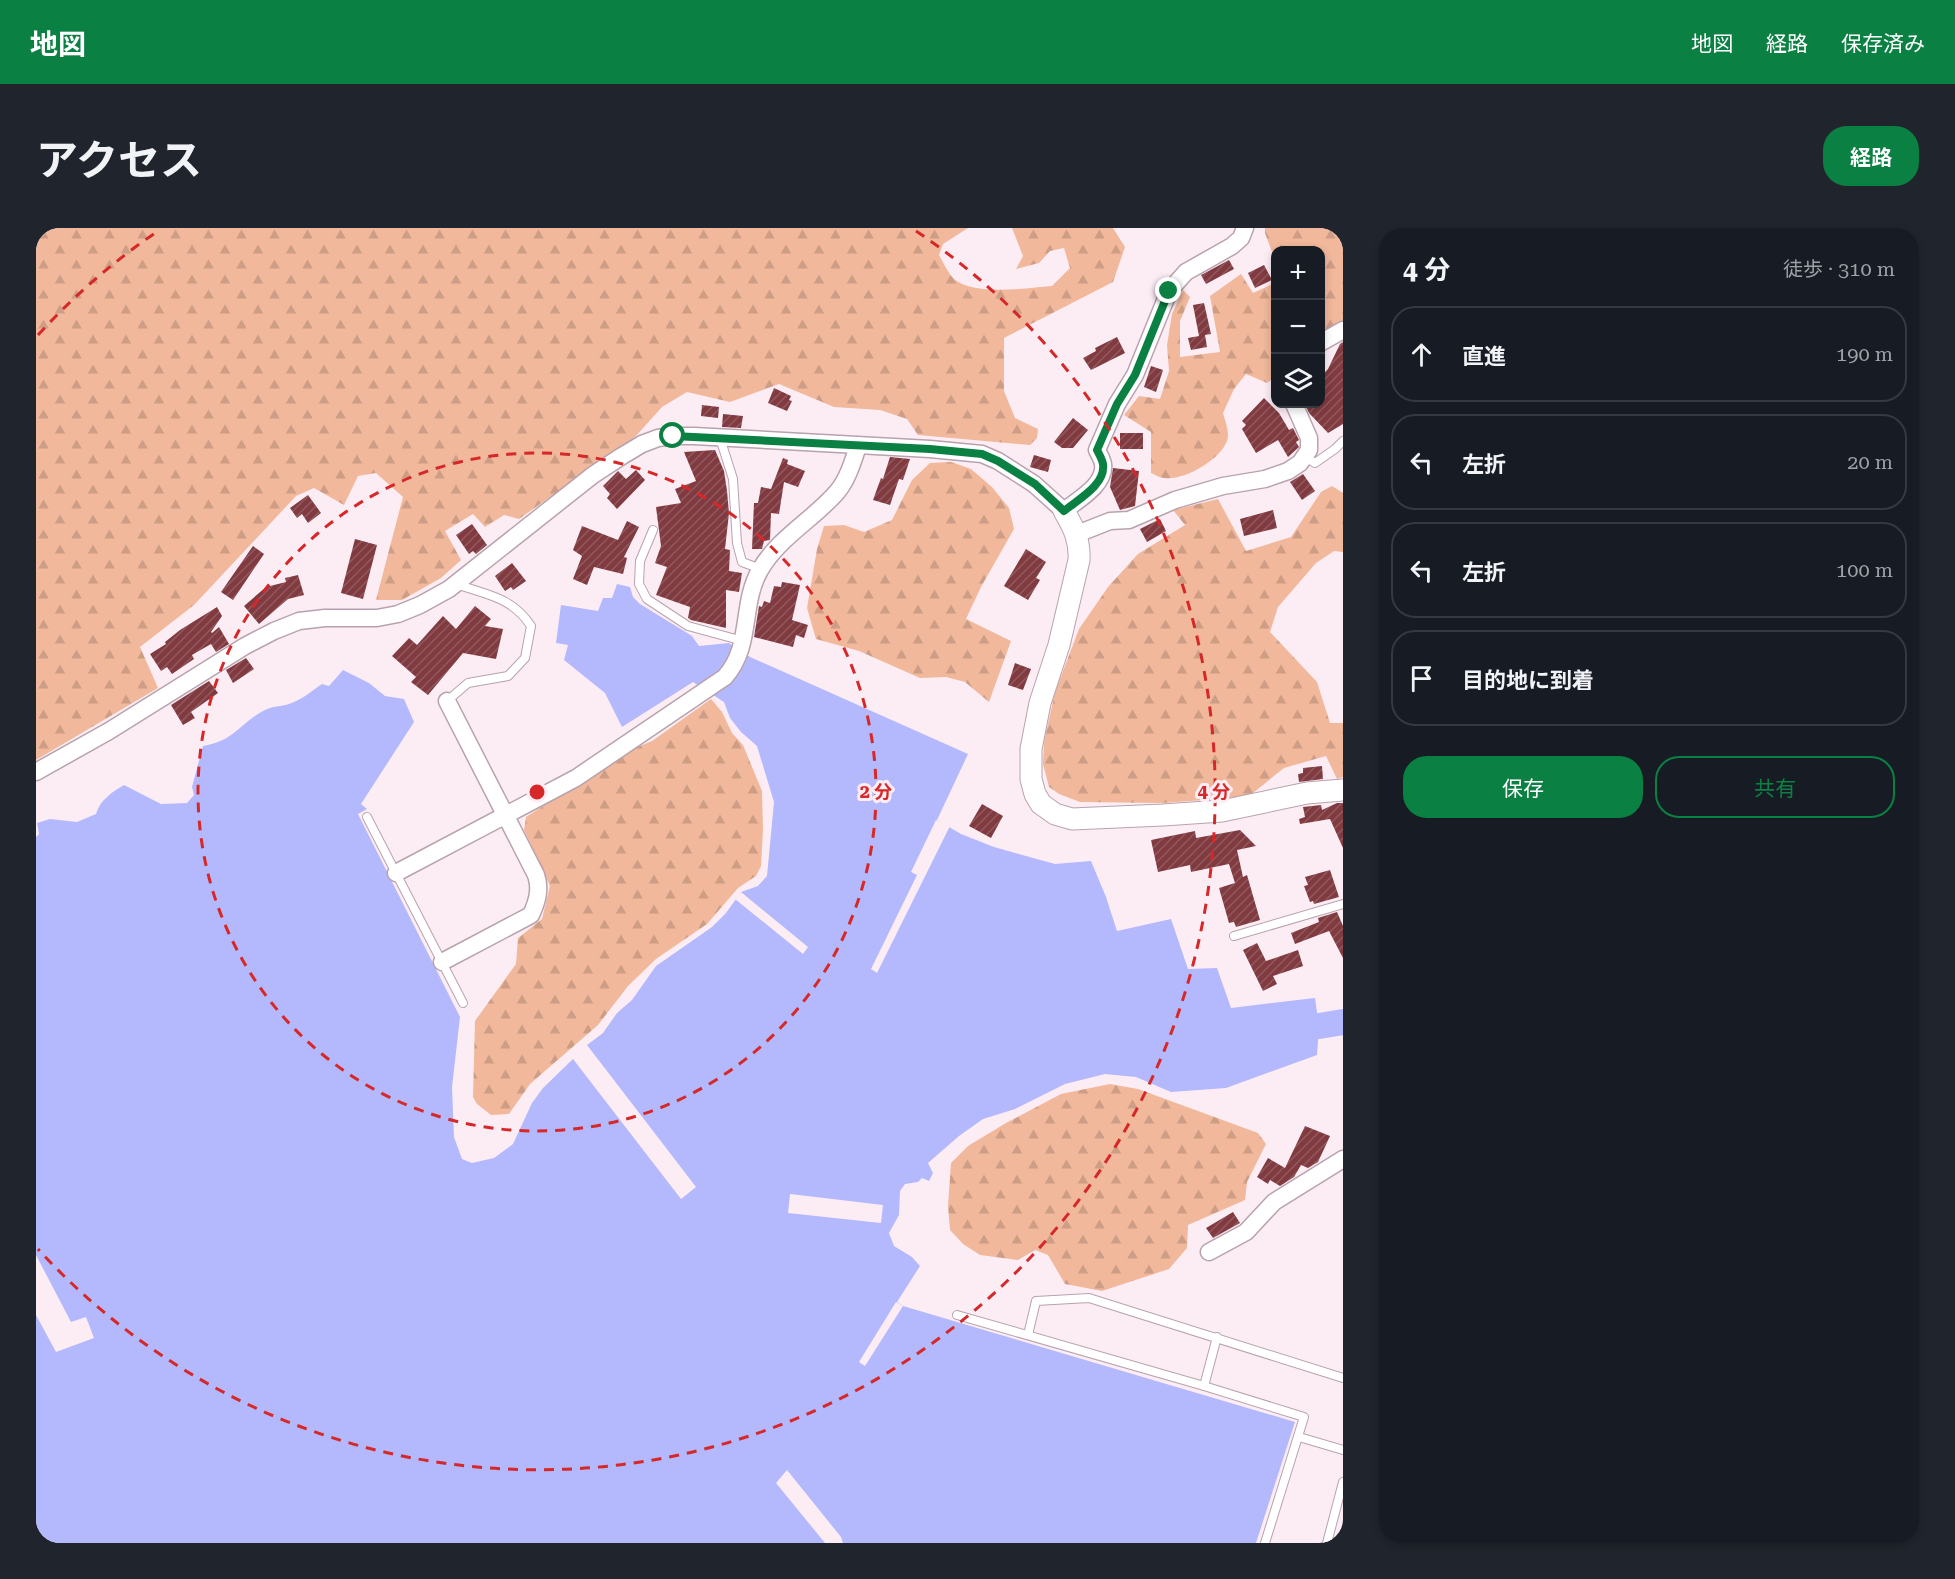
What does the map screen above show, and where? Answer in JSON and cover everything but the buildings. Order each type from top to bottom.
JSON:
[{"type":"street","points":[[1064,511],[1093,488],[1100,477],[1103,465],[1097,450],[1117,404],[1135,375],[1169,291],[1186,272],[1232,246],[1240,238],[1245,228]]},
{"type":"street","points":[[1325,340],[1343,330]]},
{"type":"street","points":[[1077,534],[1110,521],[1129,520],[1175,500],[1223,486],[1278,475],[1300,463],[1308,450],[1309,438],[1296,408]]},
{"type":"street","points":[[36,772],[109,731],[245,646],[274,631],[299,621],[325,618],[377,618],[398,614],[420,605],[455,584],[593,475],[642,444],[673,436],[982,454],[1035,484],[1064,511],[1077,534],[1079,560],[1059,645],[1040,703],[1031,748],[1031,779],[1035,794],[1041,804],[1055,814],[1072,819],[1222,811],[1307,793],[1343,790]]},
{"type":"street","points":[[396,873],[576,778],[704,693],[730,671],[736,663],[743,644],[753,585],[761,569],[779,546],[838,490],[850,470],[858,446]]},
{"type":"street","points":[[442,962],[531,915],[539,889],[538,882],[447,701]]},
{"type":"street","points":[[1209,1252],[1246,1232],[1274,1202],[1343,1159]]},
{"type":"lane","points":[[720,438],[733,479],[737,543],[742,561],[761,569]]},
{"type":"lane","points":[[1305,457],[1315,463],[1343,441]]},
{"type":"lane","points":[[653,530],[640,561],[639,584],[647,598],[688,626],[743,644]]},
{"type":"lane","points":[[447,701],[468,683],[508,676],[525,658],[531,626],[522,612],[507,602],[455,584]]},
{"type":"lane","points":[[367,818],[463,1003]]},
{"type":"lane","points":[[1234,936],[1343,904]]},
{"type":"lane","points":[[1028,1335],[1036,1301],[1089,1298],[1343,1378]]},
{"type":"lane","points":[[957,1315],[1304,1417],[1265,1543]]},
{"type":"lane","points":[[1204,1386],[1217,1337]]},
{"type":"lane","points":[[1299,1437],[1343,1450]]},
{"type":"lane","points":[[1327,1543],[1343,1482]]},
{"type":"green space","points":[[36,228],[968,228],[943,244],[939,255],[954,279],[974,288],[1001,290],[1052,286],[1070,268],[1064,248],[1050,251],[1039,263],[1016,269],[1023,256],[1012,228],[1113,228],[1125,247],[1113,282],[1004,338],[1004,391],[1015,418],[1038,429],[1037,438],[1030,445],[918,435],[907,419],[880,410],[834,407],[779,384],[730,402],[687,392],[662,407],[635,437],[519,519],[504,515],[485,527],[473,514],[445,531],[461,560],[441,578],[402,600],[376,600],[403,497],[376,473],[358,476],[344,505],[314,488],[296,496],[194,605],[140,647],[158,688],[36,760]]},
{"type":"green space","points":[[1265,228],[1343,228],[1343,322],[1325,331],[1325,246],[1271,246],[1271,249]]},
{"type":"green space","points":[[1241,274],[1253,293],[1271,285],[1271,380],[1267,383],[1246,374],[1234,389],[1223,413],[1228,430],[1227,441],[1209,462],[1181,476],[1159,477],[1151,473],[1151,432],[1124,415],[1139,396],[1160,399],[1169,371],[1167,345],[1172,314],[1183,290],[1190,297],[1180,321],[1180,357],[1220,352],[1210,296]]},
{"type":"green space","points":[[951,462],[971,469],[992,487],[1009,508],[1014,529],[981,587],[966,619],[1011,641],[989,702],[965,682],[946,677],[920,678],[859,651],[816,639],[807,608],[817,549],[824,526],[844,525],[864,532],[892,520],[912,480],[930,463]]},
{"type":"green space","points":[[1332,486],[1343,493],[1343,552],[1334,551],[1316,563],[1278,607],[1270,632],[1317,682],[1330,723],[1343,723],[1343,777],[1337,779],[1326,756],[1284,768],[1248,797],[1162,803],[1080,802],[1059,794],[1049,787],[1043,764],[1044,742],[1055,692],[1079,629],[1108,587],[1138,554],[1185,525],[1173,510],[1218,499],[1246,551],[1291,537],[1321,492]]},
{"type":"green space","points":[[711,699],[722,712],[732,733],[743,745],[762,791],[761,866],[756,876],[738,888],[707,924],[656,959],[628,986],[598,1025],[530,1084],[509,1114],[491,1115],[477,1104],[473,1097],[475,1021],[516,964],[518,938],[542,919],[550,886],[524,830],[526,817],[628,751],[652,741]]},
{"type":"green space","points":[[1110,1084],[1138,1089],[1258,1133],[1266,1144],[1247,1182],[1245,1200],[1188,1225],[1187,1248],[1169,1269],[1102,1291],[1065,1284],[1048,1255],[1035,1250],[1018,1260],[980,1255],[963,1244],[950,1230],[948,1206],[951,1163],[968,1146],[1061,1094]]},
{"type":"water","points":[[617,584],[630,587],[633,597],[640,604],[692,636],[699,646],[729,643],[750,657],[968,754],[937,820],[961,834],[994,847],[1055,864],[1091,861],[1117,931],[1171,919],[1188,969],[1217,968],[1231,1008],[1315,998],[1319,1026],[1317,1055],[1226,1088],[1171,1092],[1136,1077],[1105,1074],[1065,1084],[1015,1109],[983,1119],[928,1163],[933,1173],[929,1181],[922,1178],[918,1182],[905,1184],[900,1191],[899,1215],[889,1233],[894,1246],[912,1257],[920,1266],[897,1302],[903,1306],[1295,1422],[1256,1543],[843,1543],[841,1537],[787,1470],[776,1483],[825,1543],[36,1543],[36,837],[39,834],[37,823],[50,819],[77,822],[96,814],[103,801],[124,785],[161,804],[187,803],[194,795],[192,787],[203,746],[229,736],[263,711],[290,704],[322,684],[329,686],[343,670],[369,683],[385,696],[404,699],[414,722],[361,804],[367,809],[358,814],[460,1017],[452,1087],[454,1137],[462,1159],[472,1163],[494,1158],[513,1144],[532,1103],[543,1088],[573,1059],[681,1199],[696,1187],[587,1045],[603,1033],[617,1013],[632,1000],[656,966],[712,927],[726,913],[741,892],[758,886],[767,876],[774,802],[757,746],[730,718],[724,702],[693,682],[622,727],[605,693],[564,660],[568,645],[556,643],[561,605],[598,611],[603,598],[612,598]]},
{"type":"pier","points":[[936,820],[950,826],[877,973],[871,969],[917,875],[911,872]]},
{"type":"pier","points":[[741,892],[808,947],[803,954],[735,899]]},
{"type":"pier","points":[[790,1194],[883,1205],[881,1223],[788,1213]]},
{"type":"pier","points":[[36,1255],[71,1322],[86,1317],[94,1338],[56,1352],[36,1315]]},
{"type":"pier","points":[[896,1302],[903,1306],[865,1366],[859,1362]]},
{"type":"waterway","points":[[1319,1026],[1343,1022]]},
{"type":"route","points":[[673,436],[930,449],[982,454],[1035,484],[1064,511],[1093,488],[1100,477],[1103,465],[1097,450],[1117,404],[1135,375],[1169,291]]}]
